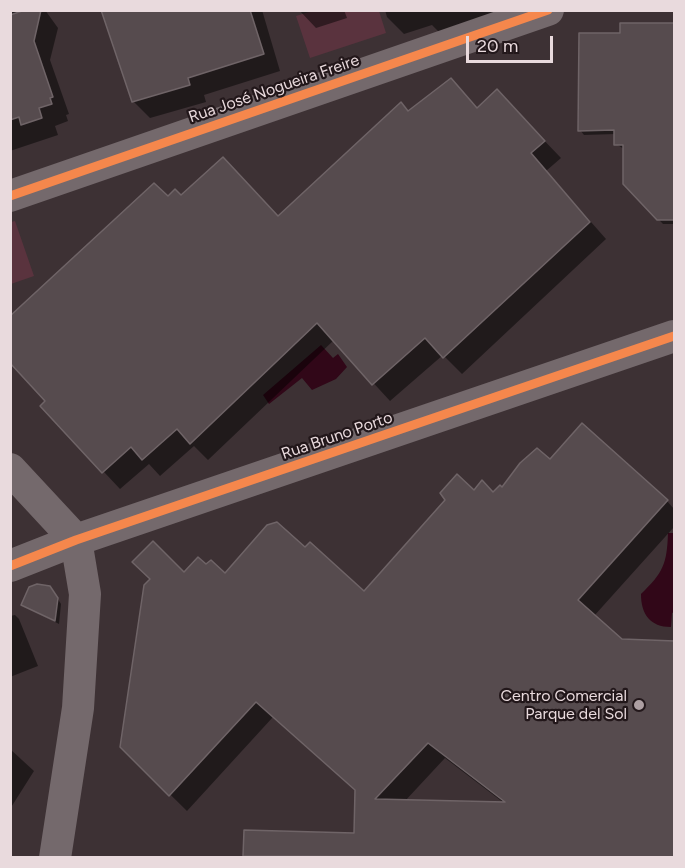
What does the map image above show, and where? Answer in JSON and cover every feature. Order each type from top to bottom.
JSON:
[{"type":"street","name":"Rua José Nogueira Freire","points":[[10,196],[548,10]]},
{"type":"street","name":"Rua Bruno Porto","points":[[10,566],[76,540],[675,336]]},
{"type":"street","points":[[10,469],[76,540],[85,594],[78,708],[55,858]]},
{"type":"shaded area","points":[[315,10],[379,11],[386,33],[310,58],[296,16]]},
{"type":"shaded area","points":[[15,221],[34,276],[11,284],[11,222]]},
{"type":"shaded area","points":[[321,345],[333,358],[338,354],[347,367],[336,379],[312,390],[302,378],[269,404],[263,395]]},
{"type":"shaded area","points":[[668,533],[674,533],[674,612],[671,627],[652,622],[645,613],[641,601],[641,594],[659,574],[665,560]]},
{"type":"building","points":[[25,10],[41,10],[34,41],[53,97],[50,98],[52,104],[39,108],[42,118],[21,125],[19,117],[10,120],[10,15]]},
{"type":"building","points":[[101,10],[250,10],[264,54],[188,78],[190,85],[132,102]]},
{"type":"building","points":[[620,23],[675,23],[675,220],[657,220],[623,184],[623,145],[614,145],[614,130],[578,131],[579,33],[620,33]]},
{"type":"building","points":[[451,78],[477,108],[497,89],[545,141],[531,153],[590,222],[443,358],[425,338],[372,385],[317,323],[190,444],[177,429],[142,460],[131,447],[102,473],[40,406],[45,401],[10,363],[10,316],[154,183],[168,196],[175,189],[181,195],[223,157],[278,216],[401,102],[408,111]]},
{"type":"building","points":[[582,423],[668,500],[578,600],[622,639],[675,641],[675,858],[243,856],[244,830],[354,833],[355,790],[256,702],[169,796],[120,747],[144,585],[150,579],[132,562],[153,541],[184,572],[198,557],[206,564],[211,560],[225,573],[267,525],[277,522],[305,547],[310,542],[364,591],[445,500],[440,493],[457,474],[474,490],[482,480],[493,492],[500,485],[502,487],[520,463],[537,448],[550,459]],"holes":[[[428,743],[505,802],[375,799]]]},
{"type":"building","points":[[37,584],[50,586],[58,598],[55,621],[21,605],[29,587]]},
{"type":"cycle path","points":[[10,196],[548,10]]},
{"type":"cycle path","points":[[10,566],[76,540],[674,336]]},
{"type":"place","name":"Centro Comercial Parque del Sol","points":[[639,705]]}]
